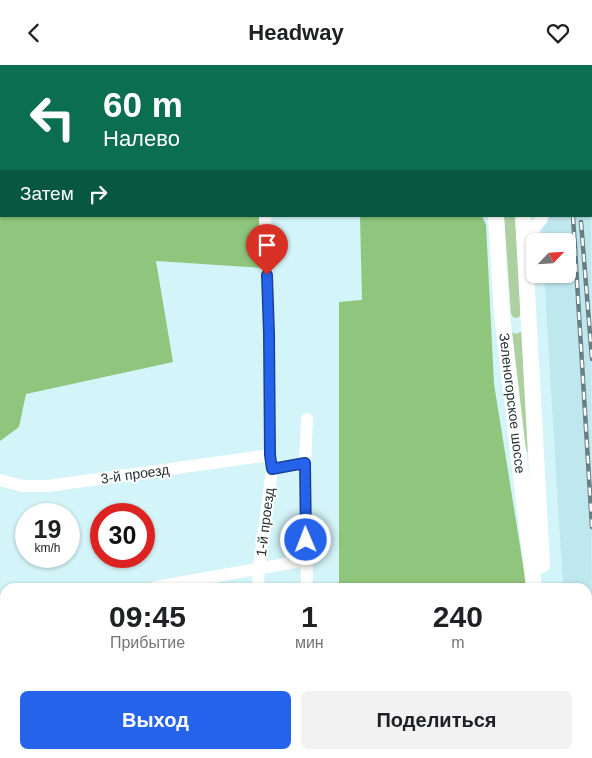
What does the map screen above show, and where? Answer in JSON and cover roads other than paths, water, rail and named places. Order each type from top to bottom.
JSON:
[{"type":"main road","name":"Зеленогорское шоссе","points":[[496,217],[502,315],[534,583]]},
{"type":"main road","name":"Зеленогорское шоссе","points":[[523,217],[543,583]]},
{"type":"main road","points":[[502,315],[509,322],[516,325],[522,322],[528,312]]},
{"type":"street","name":"1-й проезд","points":[[258,583],[272,469],[270,455],[269,334],[265,217]]},
{"type":"street","points":[[524,240],[542,217]]},
{"type":"street","points":[[307,419],[305,463],[307,583]]},
{"type":"street","name":"3-й проезд","points":[[0,480],[22,486],[48,486],[270,455]]},
{"type":"street","points":[[272,469],[305,463]]},
{"type":"street","points":[[178,583],[306,560]]},
{"type":"railway","points":[[573,217],[592,527]]},
{"type":"railway","points":[[581,222],[592,359]]}]
